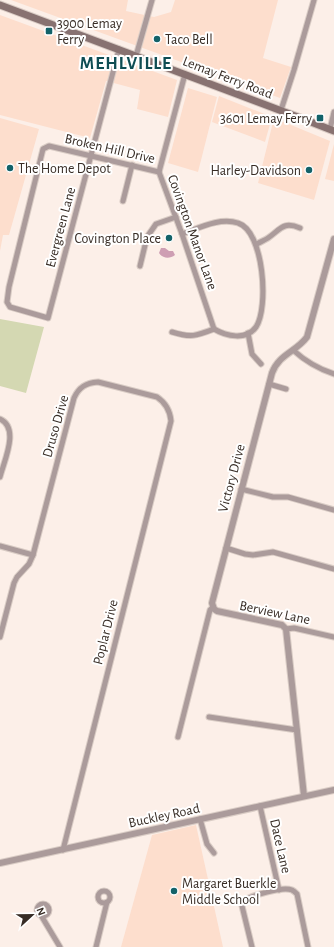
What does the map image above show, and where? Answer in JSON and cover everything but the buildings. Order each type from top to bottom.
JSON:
[{"type":"main road","name":"Lemay Ferry Road","points":[[0,5],[332,130]]},
{"type":"street","points":[[136,56],[152,0]]},
{"type":"street","points":[[281,110],[314,0]]},
{"type":"street","name":"Evergreen Lane","points":[[48,318],[119,49]]},
{"type":"street","name":"Covington Manor Lane","points":[[185,74],[159,172],[182,234],[214,329]]},
{"type":"street","points":[[332,130],[334,112]]},
{"type":"street","name":"Broken Hill Drive","points":[[48,318],[10,307],[7,302],[9,287],[43,149],[49,146],[159,172]]},
{"type":"street","points":[[123,201],[132,165]]},
{"type":"street","points":[[140,266],[147,237],[156,224],[176,217]]},
{"type":"street","points":[[172,332],[187,337],[214,329],[224,334],[234,336],[248,333],[256,327],[260,318],[262,305],[262,264],[257,244],[247,229],[239,223],[216,222],[182,234]]},
{"type":"street","points":[[257,244],[268,238],[285,225],[300,228]]},
{"type":"street","name":"Victory Drive","points":[[178,737],[210,610],[213,607],[212,599],[269,384],[276,363],[304,341],[310,331],[334,239]]},
{"type":"street","points":[[248,333],[252,354],[261,364]]},
{"type":"street","points":[[293,350],[311,364],[323,371],[334,374]]},
{"type":"street","name":"Druso Drive","points":[[0,637],[14,582],[29,564],[32,555],[77,391],[90,382],[98,382],[157,397],[164,401],[170,413],[171,421]]},
{"type":"street","points":[[269,384],[286,389]]},
{"type":"street","points":[[0,419],[7,424],[10,434],[9,446],[0,477]]},
{"type":"street","name":"Poplar Drive","points":[[62,850],[171,421]]},
{"type":"street","points":[[241,489],[273,498],[288,497],[334,510]]},
{"type":"street","points":[[0,546],[32,555]]},
{"type":"street","points":[[226,548],[245,554],[273,552],[334,569]]},
{"type":"street","name":"Berview Lane","points":[[213,607],[223,613],[282,625],[286,629],[294,628],[334,637]]},
{"type":"street","points":[[286,629],[304,796]]},
{"type":"street","points":[[210,717],[297,730]]},
{"type":"street","name":"Buckley Road","points":[[0,863],[334,790]]},
{"type":"street","name":"Dace Lane","points":[[260,806],[279,890],[291,890],[297,894],[308,947]]},
{"type":"street","points":[[200,819],[207,844],[214,853]]},
{"type":"street","points":[[252,947],[242,906],[243,901],[248,898],[279,890]]},
{"type":"street","points":[[96,947],[106,902]]},
{"type":"street","points":[[42,917],[59,947]]},
{"type":"shaded area","points":[[11,0],[128,0],[126,11],[154,17],[171,12],[175,0],[278,0],[263,58],[291,67],[280,98]]},
{"type":"shaded area","points":[[0,15],[177,80],[168,117],[137,109],[140,90],[106,81],[90,138],[0,115]]},
{"type":"shaded area","points":[[188,88],[217,97],[198,172],[168,163]]},
{"type":"shaded area","points":[[219,96],[272,117],[265,142],[212,122]]},
{"type":"shaded area","points":[[0,118],[39,129],[9,235],[3,235],[0,251]]},
{"type":"shaded area","points":[[274,118],[330,141],[314,200],[258,183]]},
{"type":"shaded area","points":[[334,144],[334,181],[325,179]]},
{"type":"shaded area","points":[[161,248],[173,251],[175,255],[169,258],[162,256],[159,253]]},
{"type":"shaded area","name":"Margaret Buerkle Middle School","points":[[196,825],[223,947],[121,947],[152,835]]},
{"type":"green space","points":[[0,319],[44,327],[26,393],[0,386]]},
{"type":"place","name":"3900 Lemay Ferry","points":[[49,31]]},
{"type":"place","name":"Taco Bell","points":[[157,39]]},
{"type":"place","name":"3601 Lemay Ferry","points":[[320,118]]},
{"type":"place","name":"The Home Depot","points":[[10,168]]},
{"type":"place","name":"Harley-Davidson","points":[[309,170]]},
{"type":"place","name":"Covington Place","points":[[169,238]]},
{"type":"place","name":"Margaret Buerkle Middle School","points":[[174,891]]},
{"type":"district","name":"MEHLVILLE","points":[[126,63]]}]
